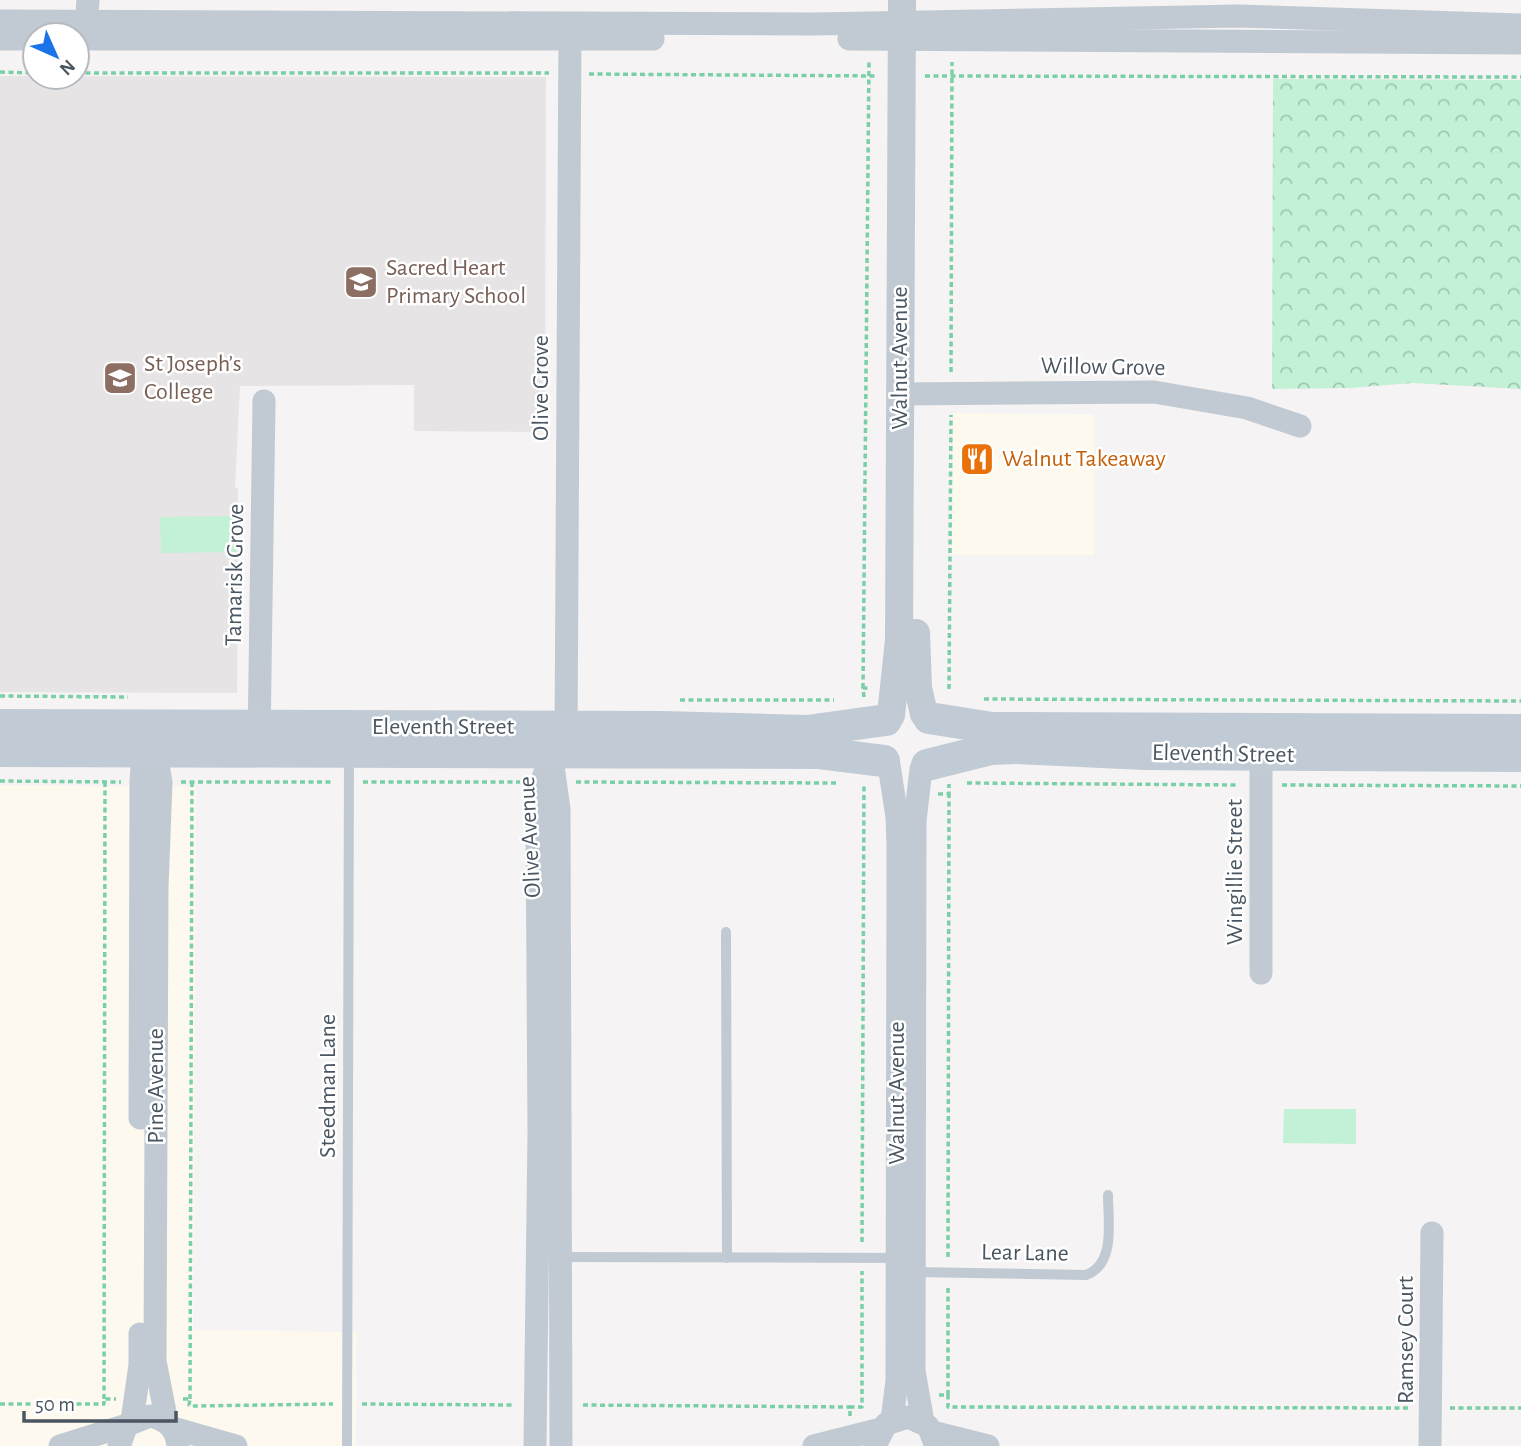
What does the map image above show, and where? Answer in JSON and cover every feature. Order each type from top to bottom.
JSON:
[{"type":"main road","name":"Eleventh Street","points":[[556,759],[807,731],[849,708],[913,706],[992,728],[1261,756],[1521,730]]},
{"type":"main road","points":[[913,706],[939,736],[938,747],[898,772],[877,744],[880,727],[913,706]]},
{"type":"main road","name":"Eleventh Street","points":[[0,725],[149,738],[259,739],[349,753],[898,772],[992,749],[1261,756],[1521,755]]},
{"type":"main road","name":"Eleventh Street","points":[[0,751],[105,766],[149,738]]},
{"type":"main road","name":"Eleventh Street","points":[[149,738],[192,766],[259,739]]},
{"type":"street","points":[[570,31],[910,21],[1238,16],[1521,25]]},
{"type":"street","points":[[0,21],[869,39],[910,21],[953,41],[1521,43]]},
{"type":"street","name":"Walnut Avenue","points":[[910,21],[909,393],[899,640],[913,706]]},
{"type":"street","name":"Olive Grove","points":[[556,759],[570,31]]},
{"type":"street","points":[[0,39],[21,39]]},
{"type":"street","name":"Willow Grove","points":[[909,393],[1154,392],[1247,408],[1300,426]]},
{"type":"street","name":"Tamarisk Grove","points":[[259,739],[264,401]]},
{"type":"street","name":"Pine Avenue","points":[[149,738],[142,767],[151,782],[157,902],[155,1361],[172,1432]]},
{"type":"street","name":"Wingillie Street","points":[[1261,756],[1261,973]]},
{"type":"street","name":"Olive Avenue","points":[[556,759],[559,809],[561,1446]]},
{"type":"street","name":"Olive Avenue","points":[[535,1446],[537,816],[556,759]]},
{"type":"street","name":"Walnut Avenue","points":[[898,772],[906,1395],[930,1433]]},
{"type":"street","name":"Pine Avenue","points":[[126,1431],[136,1398],[139,1365],[151,782]]},
{"type":"street","name":"Ramsey Court","points":[[1430,1446],[1432,1233]]},
{"type":"street","name":"Walnut Avenue","points":[[883,1432],[906,1395]]},
{"type":"street","points":[[60,1446],[126,1431],[150,1416],[172,1432],[236,1446]]},
{"type":"street","points":[[814,1446],[883,1432],[908,1417],[930,1433],[988,1446]]},
{"type":"lane","name":"Steedman Lane","points":[[347,1446],[349,753]]},
{"type":"lane","points":[[726,932],[727,1258]]},
{"type":"lane","name":"Lear Lane","points":[[905,1265],[1086,1275],[1095,1272],[1103,1264],[1107,1253],[1108,1195]]},
{"type":"lane","points":[[560,1257],[862,1258],[905,1265]]},
{"type":"path","points":[[674,700],[849,708],[864,699],[869,39]]},
{"type":"path","points":[[949,689],[953,41]]},
{"type":"path","points":[[0,72],[21,73]]},
{"type":"path","points":[[91,73],[1521,77]]},
{"type":"path","points":[[863,688],[913,706],[949,689]]},
{"type":"path","points":[[913,706],[949,689]]},
{"type":"path","points":[[976,699],[1521,701]]},
{"type":"path","points":[[0,781],[105,766],[151,782],[192,766],[349,753],[556,759],[840,783]]},
{"type":"path","points":[[948,1269],[949,784],[1261,756],[1521,786]]},
{"type":"path","points":[[0,1404],[104,1404],[105,766]]},
{"type":"path","points":[[192,766],[189,1405],[536,1405]]},
{"type":"path","points":[[560,1405],[862,1407],[864,783],[854,783],[898,772],[948,794]]},
{"type":"path","points":[[863,792],[898,772]]},
{"type":"path","points":[[948,1283],[948,1407],[1521,1408]]},
{"type":"path","points":[[862,1396],[948,1395]]},
{"type":"path","points":[[104,1399],[136,1398]]},
{"type":"path","points":[[162,1399],[190,1399]]},
{"type":"path","points":[[850,1406],[850,1439]]},
{"type":"shaded area","points":[[0,76],[21,76],[21,91],[91,91],[91,76],[546,77],[545,432],[414,431],[414,385],[240,386],[235,488],[238,489],[237,693],[0,692]]},
{"type":"shaded area","points":[[953,413],[1094,414],[1094,555],[952,555]]},
{"type":"shaded area","points":[[0,785],[196,787],[193,1330],[357,1332],[356,1446],[0,1446]]},
{"type":"green space","points":[[1273,79],[1521,80],[1521,389],[1412,383],[1350,388],[1272,389]]},
{"type":"green space","points":[[237,516],[236,552],[161,553],[160,517]]},
{"type":"green space","points":[[1284,1109],[1356,1109],[1356,1144],[1283,1143]]},
{"type":"place","name":"Sacred Heart Primary School","points":[[361,282]]},
{"type":"place","name":"St Joseph’s College","points":[[120,378]]},
{"type":"place","name":"Walnut Takeaway","points":[[977,459]]}]
